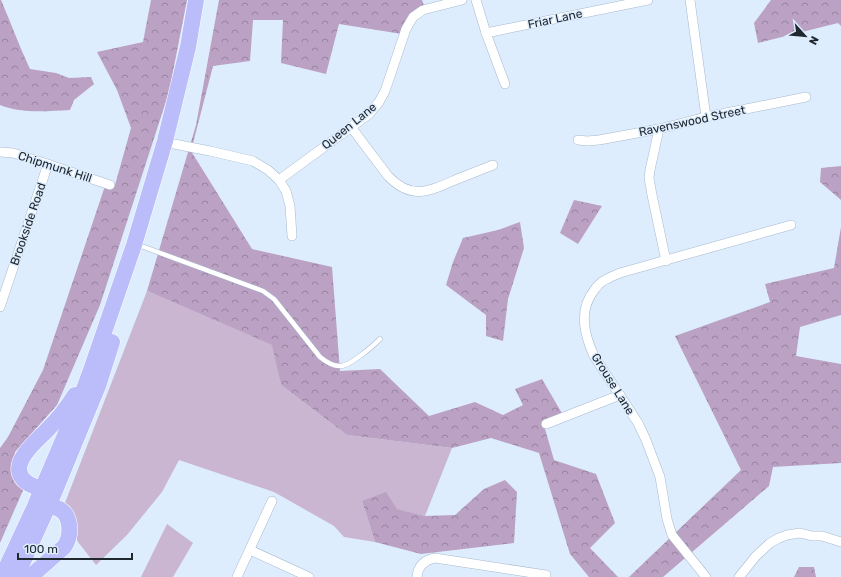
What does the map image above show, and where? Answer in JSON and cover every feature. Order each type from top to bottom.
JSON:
[{"type":"highway","points":[[16,577],[91,370],[134,245],[165,141],[188,47],[196,0]]},
{"type":"highway","points":[[2,577],[44,499],[98,386],[161,193],[201,32],[207,0]]},
{"type":"highway","points":[[30,577],[64,547],[70,533],[69,522],[62,510],[44,499],[21,476],[19,468],[20,462],[33,443],[66,409],[91,370]]},
{"type":"street","name":"Queen Lane","points":[[279,180],[369,114],[379,102],[385,91],[406,29],[414,17],[423,10],[462,0]]},
{"type":"street","points":[[476,0],[486,33],[505,84]]},
{"type":"street","name":"Friar Lane","points":[[486,33],[643,0]]},
{"type":"street","points":[[690,0],[706,117]]},
{"type":"street","name":"Ravenswood Street","points":[[578,140],[599,140],[660,130],[706,117],[806,97]]},
{"type":"street","points":[[351,127],[388,176],[397,184],[408,190],[417,192],[436,189],[493,165]]},
{"type":"street","points":[[660,130],[649,178],[666,261]]},
{"type":"street","points":[[174,144],[253,161],[268,170],[279,180],[286,191],[290,206],[292,236]]},
{"type":"street","name":"Chipmunk Hill","points":[[0,152],[20,155],[110,185]]},
{"type":"street","name":"Brookside Road","points":[[0,306],[48,164]]},
{"type":"street","name":"Grouse Lane","points":[[706,577],[672,535],[666,519],[660,477],[646,440],[638,423],[594,356],[588,344],[583,317],[586,302],[597,286],[609,277],[792,225]]},
{"type":"street","points":[[546,424],[620,395]]},
{"type":"street","points":[[236,577],[272,501]]},
{"type":"street","points":[[739,577],[756,556],[770,543],[787,535],[800,533],[812,536],[822,536],[841,542]]},
{"type":"street","points":[[250,550],[309,577]]},
{"type":"street","points":[[417,577],[418,571],[422,564],[435,558],[546,575]]},
{"type":"lane","points":[[144,247],[263,291],[274,299],[320,357],[328,364],[342,367],[350,363],[380,339]]},
{"type":"shaded area","points":[[147,291],[273,345],[281,385],[347,435],[452,448],[425,516],[362,501],[375,542],[344,537],[334,526],[274,492],[179,460],[162,492],[127,535],[96,565],[78,542],[63,508]]},
{"type":"shaded area","points":[[167,524],[193,543],[173,577],[141,577]]},
{"type":"green space","points":[[0,0],[30,69],[56,73],[69,78],[91,77],[94,84],[74,100],[70,110],[26,111],[0,105]]},
{"type":"green space","points":[[151,0],[187,0],[169,92],[100,305],[57,405],[15,452],[12,474],[24,488],[0,543],[0,448],[8,437],[43,370],[106,183],[115,185],[131,128],[117,90],[97,52],[143,42]]},
{"type":"green space","points":[[219,0],[422,0],[426,11],[402,34],[339,24],[326,74],[281,63],[283,20],[253,20],[250,61],[213,66],[191,151],[252,249],[332,267],[340,371],[380,369],[429,416],[475,402],[503,415],[523,405],[515,389],[542,379],[563,415],[543,422],[554,460],[596,474],[615,523],[590,548],[618,577],[589,577],[570,554],[539,453],[491,438],[452,448],[347,435],[281,385],[272,345],[147,291],[196,125]]},
{"type":"green space","points":[[771,0],[841,0],[841,26],[838,23],[758,43],[754,23]]},
{"type":"green space","points":[[841,166],[841,200],[820,182],[821,168]]},
{"type":"green space","points":[[574,200],[602,206],[578,244],[560,233]]},
{"type":"green space","points":[[520,222],[524,248],[508,299],[503,341],[486,336],[486,315],[446,285],[453,262],[463,238],[498,230]]},
{"type":"green space","points":[[841,227],[841,315],[800,327],[796,356],[841,364],[841,463],[773,467],[769,486],[663,577],[629,577],[741,470],[675,336],[770,302],[765,284],[834,268]]},
{"type":"green space","points":[[505,480],[517,492],[514,543],[421,554],[375,542],[362,501],[386,492],[397,509],[425,516],[455,515],[484,489]]},
{"type":"green space","points":[[799,567],[814,567],[816,577],[794,577]]}]
